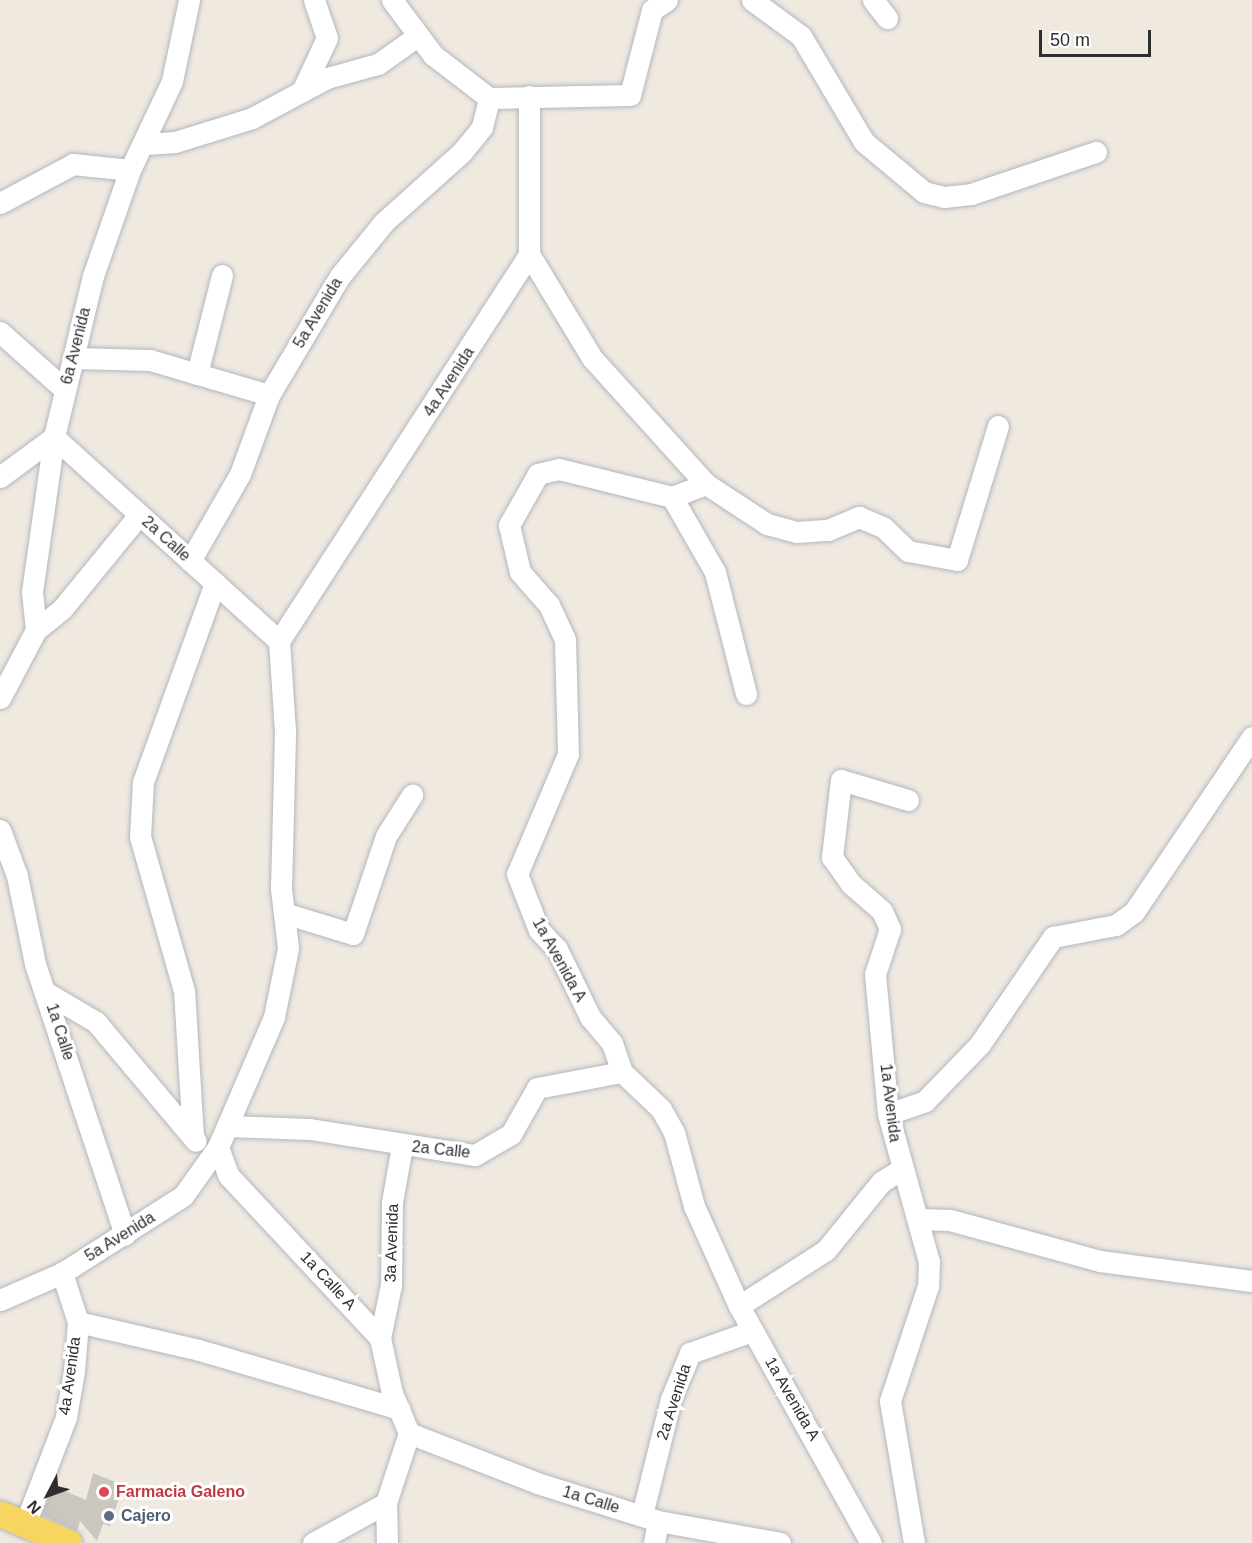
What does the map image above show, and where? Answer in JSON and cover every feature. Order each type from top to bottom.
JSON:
[{"type":"main road","points":[[0,1514],[20,1533],[69,1543]]},
{"type":"street","name":"6a Avenida","points":[[36,630],[32,592],[54,437],[64,389],[74,358],[93,276],[130,170],[145,144],[172,81],[189,0]]},
{"type":"street","points":[[303,89],[327,39],[314,0]]},
{"type":"street","points":[[392,0],[416,38],[489,98],[630,95],[652,10],[667,0]]},
{"type":"street","points":[[752,0],[801,36],[864,142],[924,192],[944,197],[971,194],[1096,152]]},
{"type":"street","points":[[873,0],[887,18]]},
{"type":"street","points":[[145,144],[175,142],[252,118],[303,89],[378,64],[416,38]]},
{"type":"street","points":[[529,96],[529,254],[592,358],[706,484],[767,524],[797,532],[828,530],[859,517],[883,527],[908,551],[957,560],[998,426]]},
{"type":"street","name":"5a Avenida","points":[[190,561],[240,474],[269,395],[340,276],[384,222],[462,152],[482,127],[489,98]]},
{"type":"street","points":[[0,202],[73,164],[130,170]]},
{"type":"street","name":"4a Avenida","points":[[279,641],[529,254]]},
{"type":"street","points":[[197,374],[222,275]]},
{"type":"street","points":[[0,332],[64,389]]},
{"type":"street","points":[[74,358],[150,360],[269,395]]},
{"type":"street","points":[[0,477],[54,437]]},
{"type":"street","name":"2a Calle","points":[[54,437],[279,641]]},
{"type":"street","name":"1a Avenida A","points":[[672,497],[559,469],[538,474],[509,525],[520,572],[549,605],[565,640],[567,754],[517,874],[539,930],[557,949],[590,1017],[612,1043],[622,1072],[661,1109],[674,1132],[694,1206],[739,1306],[872,1543]]},
{"type":"street","points":[[706,484],[672,497],[715,572],[746,694]]},
{"type":"street","points":[[0,698],[36,630],[62,609],[139,515]]},
{"type":"street","points":[[194,1137],[184,991],[140,837],[143,782],[215,583]]},
{"type":"street","name":"5a Avenida","points":[[0,1300],[62,1273],[183,1196],[214,1152],[274,1017],[288,948],[284,913],[279,641]]},
{"type":"street","points":[[888,1114],[925,1101],[980,1044],[1053,937],[1116,925],[1134,912],[1252,737]]},
{"type":"street","name":"1a Avenida","points":[[908,800],[841,780],[832,857],[851,884],[882,911],[890,928],[876,974],[888,1114],[900,1170],[908,1179],[919,1219],[928,1286],[890,1401],[914,1543]]},
{"type":"street","points":[[284,913],[353,934],[386,836],[412,795]]},
{"type":"street","name":"1a Calle","points":[[0,830],[17,876],[35,964],[47,993],[125,1234]]},
{"type":"street","name":"1a Calle A","points":[[47,993],[96,1022],[194,1137],[214,1152],[228,1175],[380,1338],[399,1409],[409,1432]]},
{"type":"street","name":"2a Calle","points":[[227,1126],[310,1128],[402,1146],[475,1155],[511,1134],[537,1088],[622,1072]]},
{"type":"street","name":"3a Avenida","points":[[380,1338],[391,1285],[392,1202],[402,1146]]},
{"type":"street","points":[[739,1306],[826,1250],[881,1182],[900,1170]]},
{"type":"street","points":[[919,1219],[950,1220],[1100,1261],[1252,1281]]},
{"type":"street","name":"4a Avenida","points":[[20,1533],[66,1417],[78,1322],[62,1273]]},
{"type":"street","points":[[78,1322],[199,1350],[399,1409]]},
{"type":"street","name":"2a Avenida","points":[[654,1543],[650,1518],[671,1399],[690,1353],[752,1331]]},
{"type":"street","points":[[387,1543],[386,1503],[409,1432]]},
{"type":"street","name":"1a Calle","points":[[409,1432],[537,1483],[650,1518],[780,1543]]},
{"type":"street","points":[[312,1543],[386,1503]]},
{"type":"building","points":[[93,1473],[123,1485],[110,1526],[103,1524],[97,1541],[80,1521],[77,1531],[42,1515],[53,1486],[86,1500]]},
{"type":"place","name":"Farmacia Galeno","points":[[104,1492]]},
{"type":"place","name":"Cajero","points":[[109,1516]]}]
